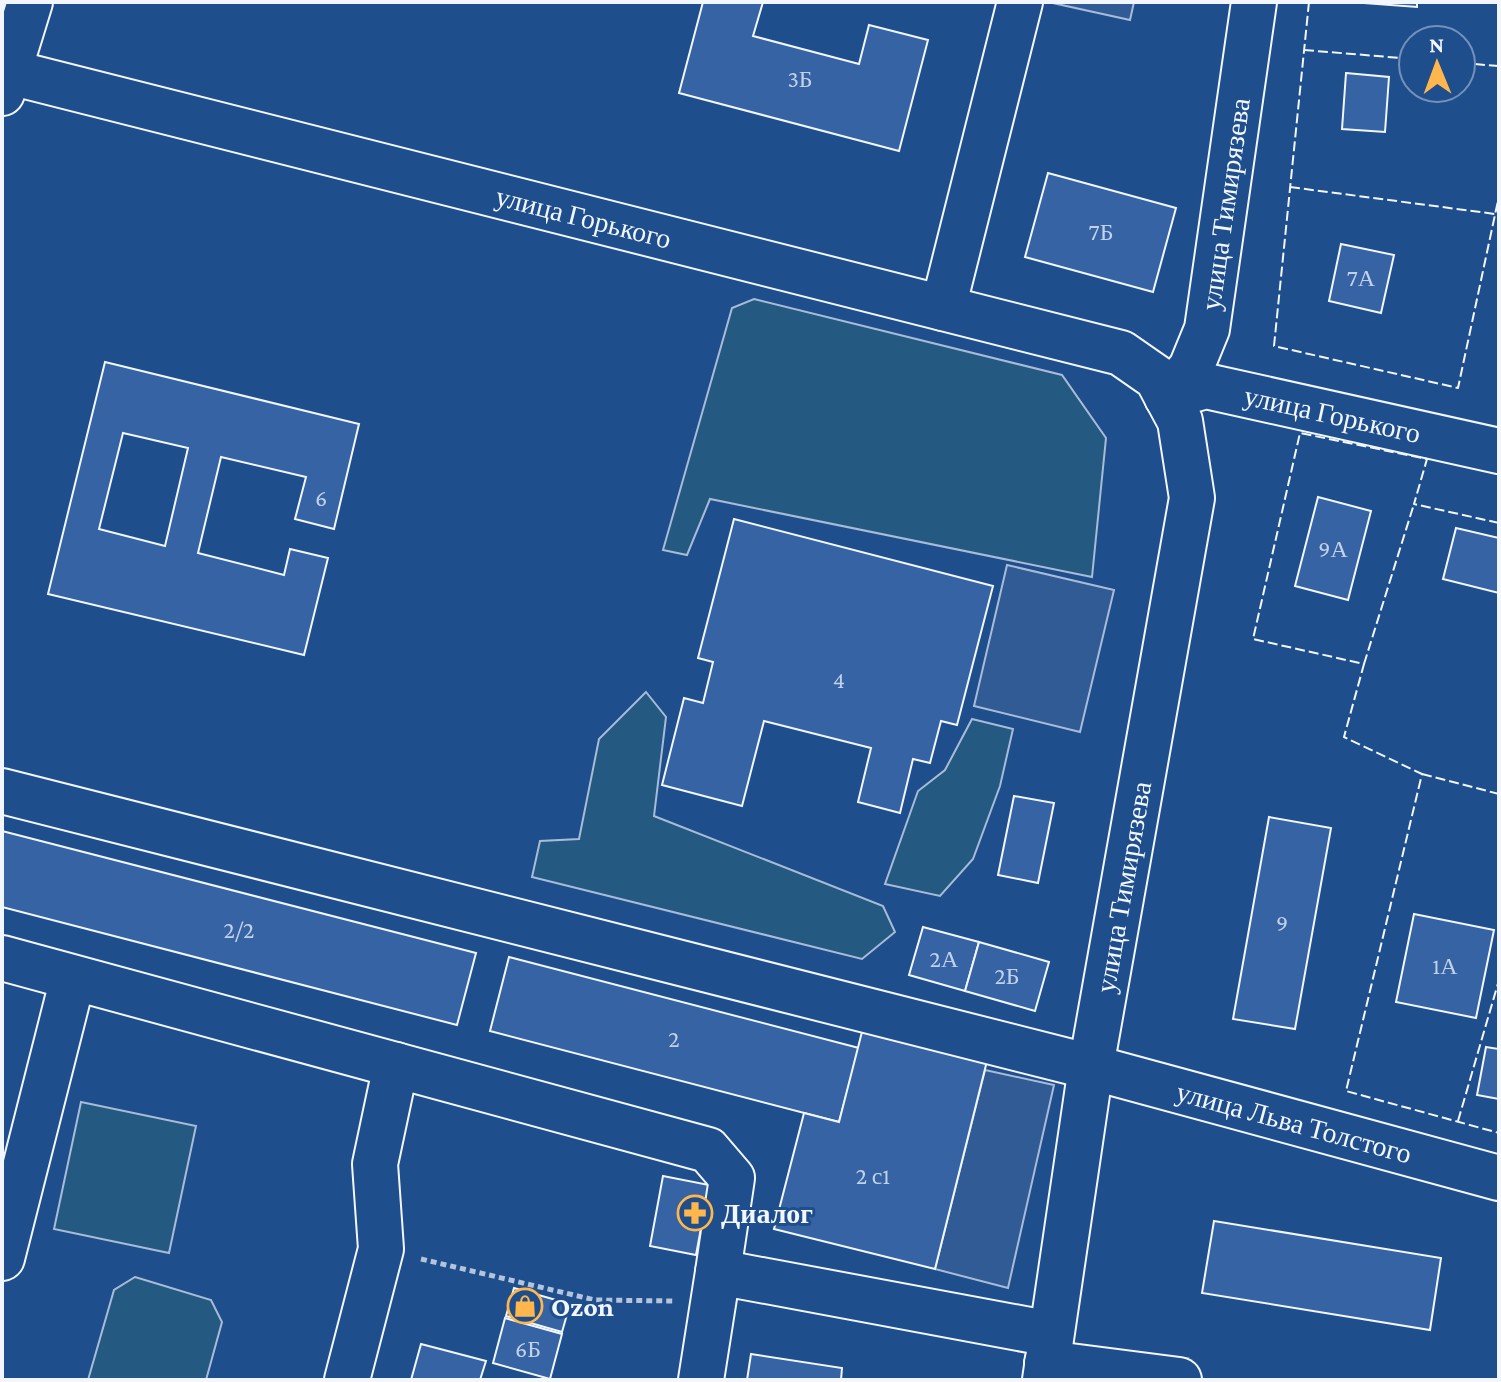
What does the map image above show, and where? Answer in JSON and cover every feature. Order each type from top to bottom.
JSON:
[{"type":"street","points":[[4,79],[30,2]]},
{"type":"street","points":[[943,308],[1020,2]]},
{"type":"street","name":"улица Тимирязева","points":[[1048,1359],[1091,1067],[1192,498],[1180,421],[1162,388],[1191,368],[1207,329],[1254,2]]},
{"type":"street","name":"улица Горького","points":[[4,79],[1121,353],[1162,388],[1206,386],[1499,451]]},
{"type":"street","name":"улица Льва Толстого","points":[[2,791],[1091,1067],[1499,1178]]},
{"type":"street","points":[[2,958],[708,1150],[732,1178],[701,1380]]},
{"type":"street","points":[[2,1258],[73,978]]},
{"type":"street","points":[[347,1380],[381,1249],[375,1164],[396,1065]]},
{"type":"street","points":[[716,1287],[1048,1359],[1169,1379]]},
{"type":"path","points":[[381,1249],[595,1300],[716,1287]]},
{"type":"shaded area","points":[[1048,2],[1134,2],[1130,20]]},
{"type":"shaded area","points":[[754,299],[1062,375],[1106,438],[1092,577],[710,499],[687,555],[663,550],[732,308]]},
{"type":"shaded area","points":[[1007,565],[1114,590],[1080,732],[974,706]]},
{"type":"shaded area","points":[[646,692],[666,717],[654,816],[883,906],[895,932],[862,959],[532,877],[540,841],[579,839],[599,739]]},
{"type":"shaded area","points":[[972,719],[1013,729],[1000,786],[973,859],[940,896],[885,884],[918,791],[945,770]]},
{"type":"shaded area","points":[[985,1070],[1054,1085],[1008,1288],[935,1269]]},
{"type":"shaded area","points":[[81,1102],[196,1126],[169,1253],[54,1229]]},
{"type":"shaded area","points":[[135,1277],[211,1300],[222,1322],[206,1380],[88,1380],[114,1290]]},
{"type":"building","points":[[703,2],[763,2],[753,36],[859,64],[869,25],[928,40],[899,151],[679,93]]},
{"type":"building","points":[[1350,2],[1417,2],[1417,7]]},
{"type":"building","points":[[1346,73],[1389,77],[1385,132],[1342,129]]},
{"type":"building","points":[[1048,173],[1176,208],[1153,292],[1025,257]]},
{"type":"building","points":[[1341,244],[1394,255],[1381,313],[1329,301]]},
{"type":"building","points":[[105,362],[359,424],[334,529],[295,519],[306,477],[221,457],[198,553],[284,575],[290,549],[328,558],[304,655],[48,594]],"holes":[[[123,433],[188,448],[165,546],[99,529]]]},
{"type":"building","points":[[1318,497],[1371,511],[1348,600],[1295,586]]},
{"type":"building","points":[[734,519],[993,586],[957,725],[941,721],[930,763],[913,759],[900,813],[858,802],[871,748],[764,721],[742,806],[662,785],[684,698],[703,703],[713,662],[698,658]]},
{"type":"building","points":[[1456,528],[1499,538],[1499,593],[1443,579]]},
{"type":"building","points":[[1014,796],[1054,803],[1038,883],[998,875]]},
{"type":"building","points":[[1269,817],[1331,828],[1295,1029],[1233,1019]]},
{"type":"building","points":[[2,831],[476,953],[457,1025],[2,907]]},
{"type":"building","points":[[1414,914],[1494,930],[1476,1018],[1396,1002]]},
{"type":"building","points":[[923,927],[979,942],[965,991],[909,975]]},
{"type":"building","points":[[979,942],[1049,962],[1035,1011],[965,991]]},
{"type":"building","points":[[509,957],[859,1048],[839,1122],[490,1031]]},
{"type":"building","points":[[864,1024],[988,1057],[935,1269],[774,1229],[804,1113],[839,1122]]},
{"type":"building","points":[[1486,1047],[1499,1049],[1499,1099],[1477,1095]]},
{"type":"building","points":[[663,1176],[709,1185],[696,1255],[650,1246]]},
{"type":"building","points":[[1214,1221],[1441,1258],[1430,1330],[1202,1293]]},
{"type":"building","points":[[514,1288],[570,1304],[562,1332],[506,1316]]},
{"type":"building","points":[[505,1318],[562,1334],[550,1379],[493,1363]]},
{"type":"building","points":[[421,1344],[486,1361],[480,1380],[411,1380]]},
{"type":"building","points":[[751,1354],[842,1368],[841,1380],[747,1380]]},
{"type":"fence","points":[[1309,2],[1274,346],[1458,388],[1499,196]]},
{"type":"fence","points":[[1304,50],[1397,58]]},
{"type":"fence","points":[[1477,64],[1499,66]]},
{"type":"fence","points":[[1290,187],[1495,214]]},
{"type":"fence","points":[[1499,523],[1414,504],[1427,459],[1300,433],[1253,639],[1364,664],[1344,737],[1422,774],[1346,1091],[1499,1133]]},
{"type":"fence","points":[[1364,664],[1414,504]]},
{"type":"fence","points":[[1422,774],[1499,794]]},
{"type":"fence","points":[[1458,1121],[1499,980]]},
{"type":"place","name":"Диалог","points":[[695,1213]]},
{"type":"place","name":"Ozon","points":[[525,1306]]}]
